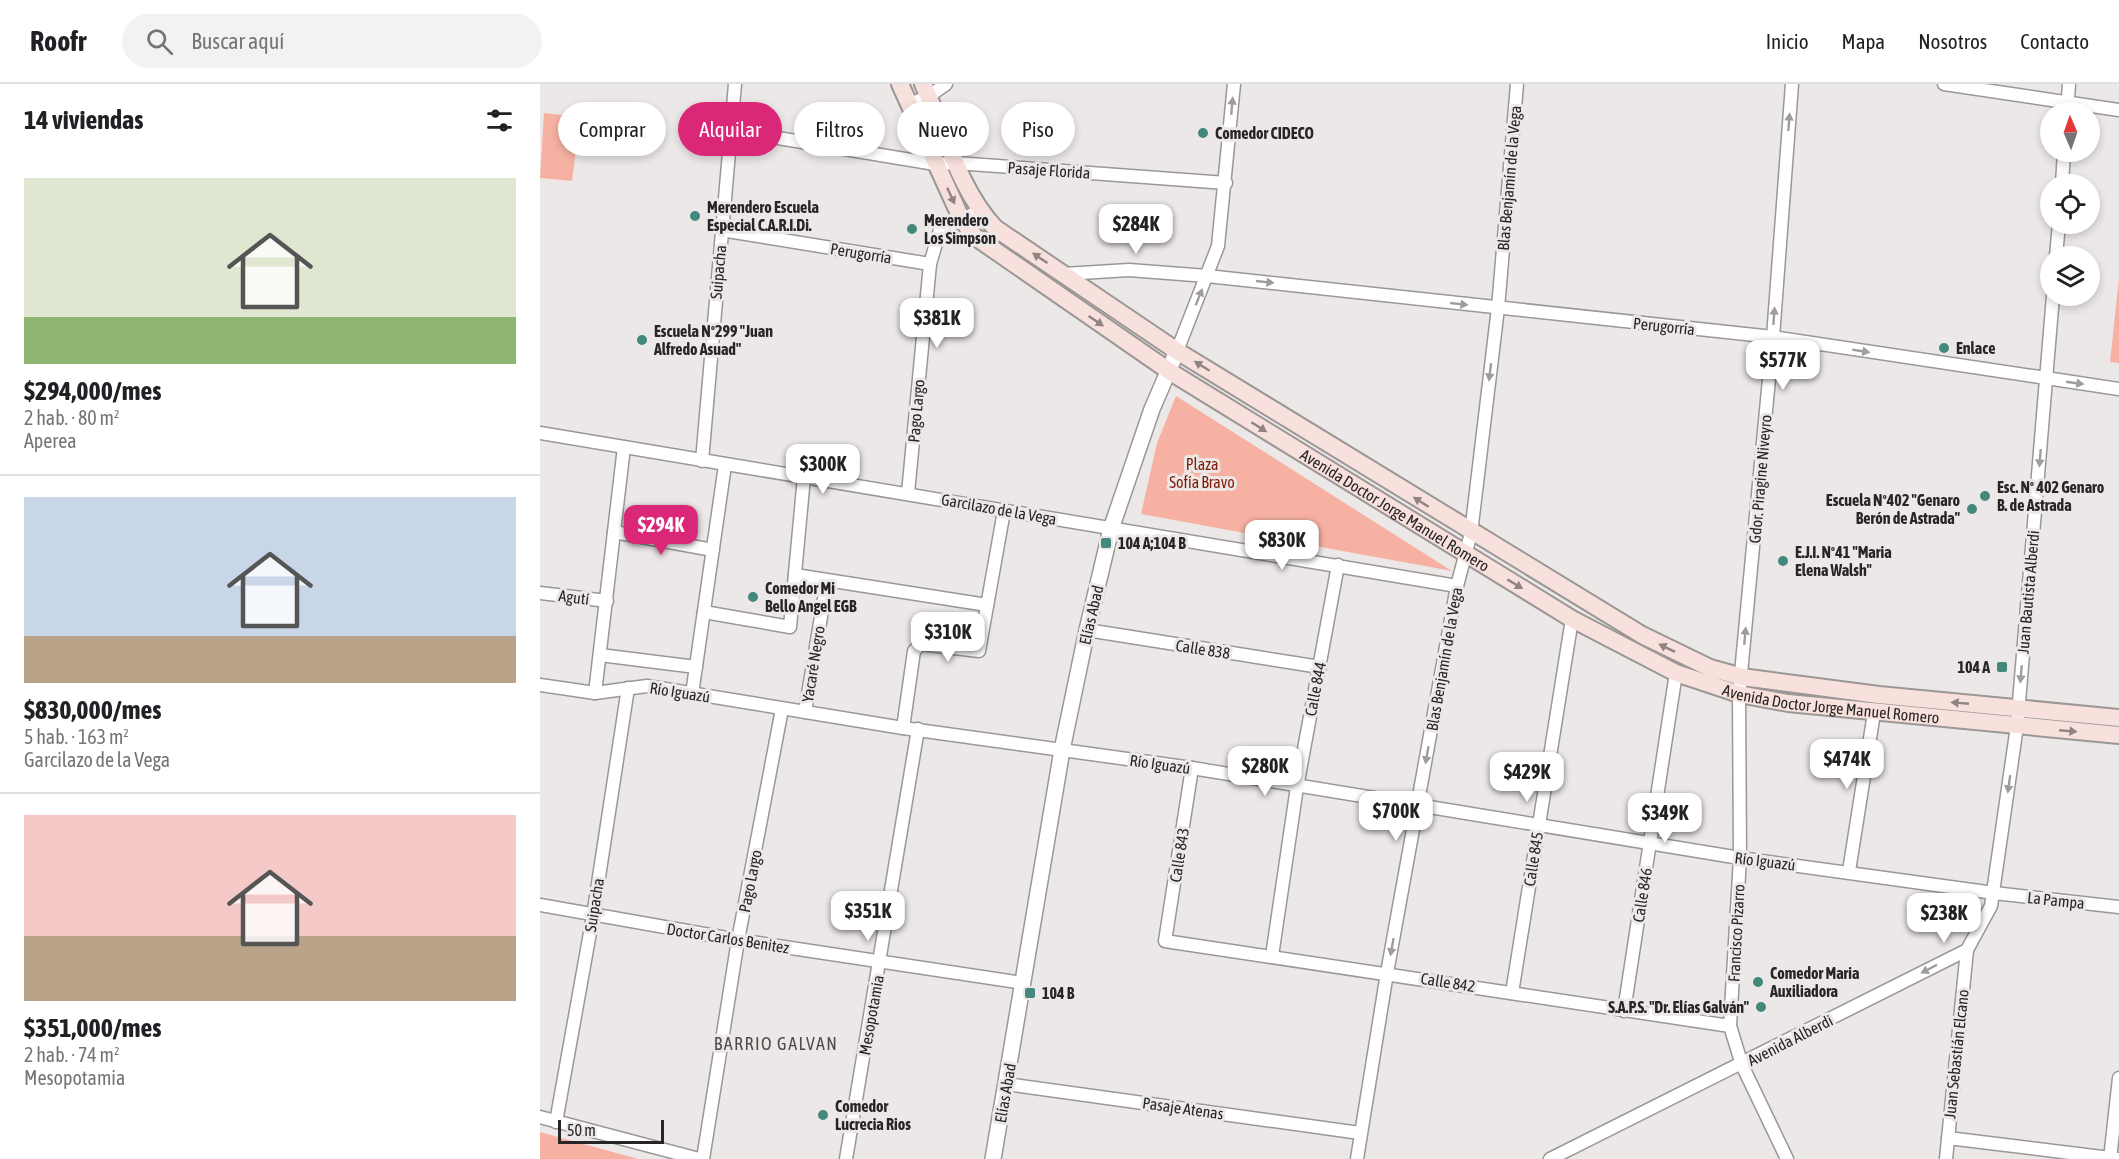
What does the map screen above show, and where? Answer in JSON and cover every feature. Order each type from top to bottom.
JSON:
[{"type":"main road","name":"Avenida Doctor Jorge Manuel Romero","points":[[900,84],[909,102]]},
{"type":"main road","name":"Avenida Doctor Jorge Manuel Romero","points":[[926,90],[956,163],[980,211],[995,228],[1177,351],[1471,533],[1642,635],[1710,668],[1740,686],[1879,695],[2119,718]]},
{"type":"main road","name":"Avenida Doctor Jorge Manuel Romero","points":[[932,156],[961,218],[974,236],[994,252],[1169,371],[1465,554],[1572,618],[1676,673],[1874,713],[2119,735]]},
{"type":"street","name":"Suipacha","points":[[733,102],[735,84]]},
{"type":"street","points":[[912,102],[926,90],[946,84]]},
{"type":"street","name":"Elías Abad","points":[[993,1159],[1062,750],[1087,630],[1111,529],[1152,409],[1218,246],[1234,84]]},
{"type":"street","name":"Blas Benjamín de la Vega","points":[[1357,1159],[1387,973],[1457,586],[1471,533],[1498,308],[1517,84]]},
{"type":"street","name":"Gdor. Piragine Niveyro","points":[[1740,686],[1773,337],[1792,84]]},
{"type":"street","points":[[1944,84],[2040,103]]},
{"type":"street","points":[[2068,102],[2069,84]]},
{"type":"street","points":[[2100,109],[2119,110]]},
{"type":"street","name":"Pasaje Florida","points":[[782,139],[935,164],[956,163],[1226,183]]},
{"type":"street","name":"Suipacha","points":[[702,461],[728,156]]},
{"type":"street","name":"Pago Largo","points":[[908,493],[930,264],[940,230],[961,218],[980,211]]},
{"type":"street","name":"Perugorría","points":[[721,230],[930,264]]},
{"type":"street","name":"Perugorría","points":[[1064,274],[1129,270],[1207,276],[1773,337],[2119,389]]},
{"type":"street","name":"Juan Bautista Alberdi","points":[[2018,709],[2052,306]]},
{"type":"street","name":"Garcilazo de la Vega","points":[[540,433],[1457,586]]},
{"type":"street","points":[[595,693],[624,447]]},
{"type":"street","points":[[692,694],[725,465]]},
{"type":"street","points":[[704,612],[790,627],[804,477]]},
{"type":"street","points":[[903,728],[914,651],[921,644],[979,651],[1004,511]]},
{"type":"street","points":[[614,532],[713,550]]},
{"type":"street","name":"Calle 844","points":[[1272,956],[1297,787],[1338,565]]},
{"type":"street","points":[[795,575],[987,605]]},
{"type":"street","name":"Yacaré Negro","points":[[805,712],[827,581]]},
{"type":"street","name":"Agutí","points":[[540,593],[607,601]]},
{"type":"street","name":"Calle 845","points":[[1512,993],[1572,618]]},
{"type":"street","name":"Calle 838","points":[[1087,630],[1320,668]]},
{"type":"street","points":[[600,655],[696,667]]},
{"type":"street","name":"Calle 846","points":[[1624,1011],[1676,673]]},
{"type":"street","name":"Río Iguazú","points":[[540,685],[595,693],[646,686],[782,710],[1192,768],[1740,858],[1849,871],[1994,893]]},
{"type":"street","name":"Francisco Pizarro","points":[[1740,686],[1740,858],[1730,1026],[1742,1065],[1787,1159]]},
{"type":"street","name":"Suipacha","points":[[556,1122],[593,916],[628,688]]},
{"type":"street","points":[[1966,950],[1991,906],[1994,893],[2018,709]]},
{"type":"street","name":"Pago Largo","points":[[704,1159],[738,940],[782,710]]},
{"type":"street","points":[[1849,871],[1874,713]]},
{"type":"street","name":"Mesopotamia","points":[[846,1159],[918,729]]},
{"type":"street","name":"Calle 843","points":[[1165,941],[1192,768]]},
{"type":"street","name":"La Pampa","points":[[1994,893],[2119,907]]},
{"type":"street","name":"Doctor Carlos Benitez","points":[[540,905],[593,916],[880,963],[1023,983]]},
{"type":"street","name":"Calle 842","points":[[1165,941],[1730,1026]]},
{"type":"street","name":"Avenida Alberdi","points":[[1550,1159],[1742,1065],[1966,950]]},
{"type":"street","name":"Juan Sebastián Elcano","points":[[1946,1159],[1966,950]]},
{"type":"street","points":[[1948,1138],[2113,1158],[2119,1078]]},
{"type":"street","name":"Pasaje Atenas","points":[[1006,1084],[1360,1133]]},
{"type":"street","points":[[540,1117],[699,1159]]},
{"type":"green space","points":[[544,113],[558,115],[558,156],[575,156],[572,181],[540,178]]},
{"type":"green space","points":[[2119,278],[2119,363],[2110,362]]},
{"type":"green space","name":"Plaza Sofía Bravo","points":[[1176,396],[1452,571],[1141,514],[1157,443]]},
{"type":"green space","points":[[540,1132],[638,1159],[540,1159]]},
{"type":"place","name":"Comedor CIDECO","points":[[1203,133]]},
{"type":"place","name":"Merendero Escuela Especial C.A.R.I.Di.","points":[[695,216]]},
{"type":"place","name":"Merendero Los Simpson","points":[[912,229]]},
{"type":"place","name":"Escuela Nº299 \"Juan Alfredo Asuad\"","points":[[642,340]]},
{"type":"place","name":"Enlace","points":[[1944,348]]},
{"type":"place","name":"Esc. Nº 402 Genaro B. de Astrada","points":[[1985,496]]},
{"type":"place","name":"Escuela Nº402 \"Genaro Berón de Astrada\"","points":[[1972,509]]},
{"type":"place","name":"104 A;104 B","points":[[1106,543]]},
{"type":"place","name":"E.J.I. Nº41 \"Maria Elena Walsh\"","points":[[1783,561]]},
{"type":"place","name":"Comedor Mi Bello Angel EGB","points":[[753,597]]},
{"type":"place","name":"104 A","points":[[2002,667]]},
{"type":"place","name":"Comedor Maria Auxiliadora","points":[[1758,982]]},
{"type":"place","name":"104 B","points":[[1030,993]]},
{"type":"place","name":"S.A.P.S. \"Dr. Elías Galván\"","points":[[1761,1007]]},
{"type":"place","name":"Comedor Lucrecia Rios","points":[[823,1115]]},
{"type":"district","name":"BARRIO GALVAN","points":[[776,1043]]}]
